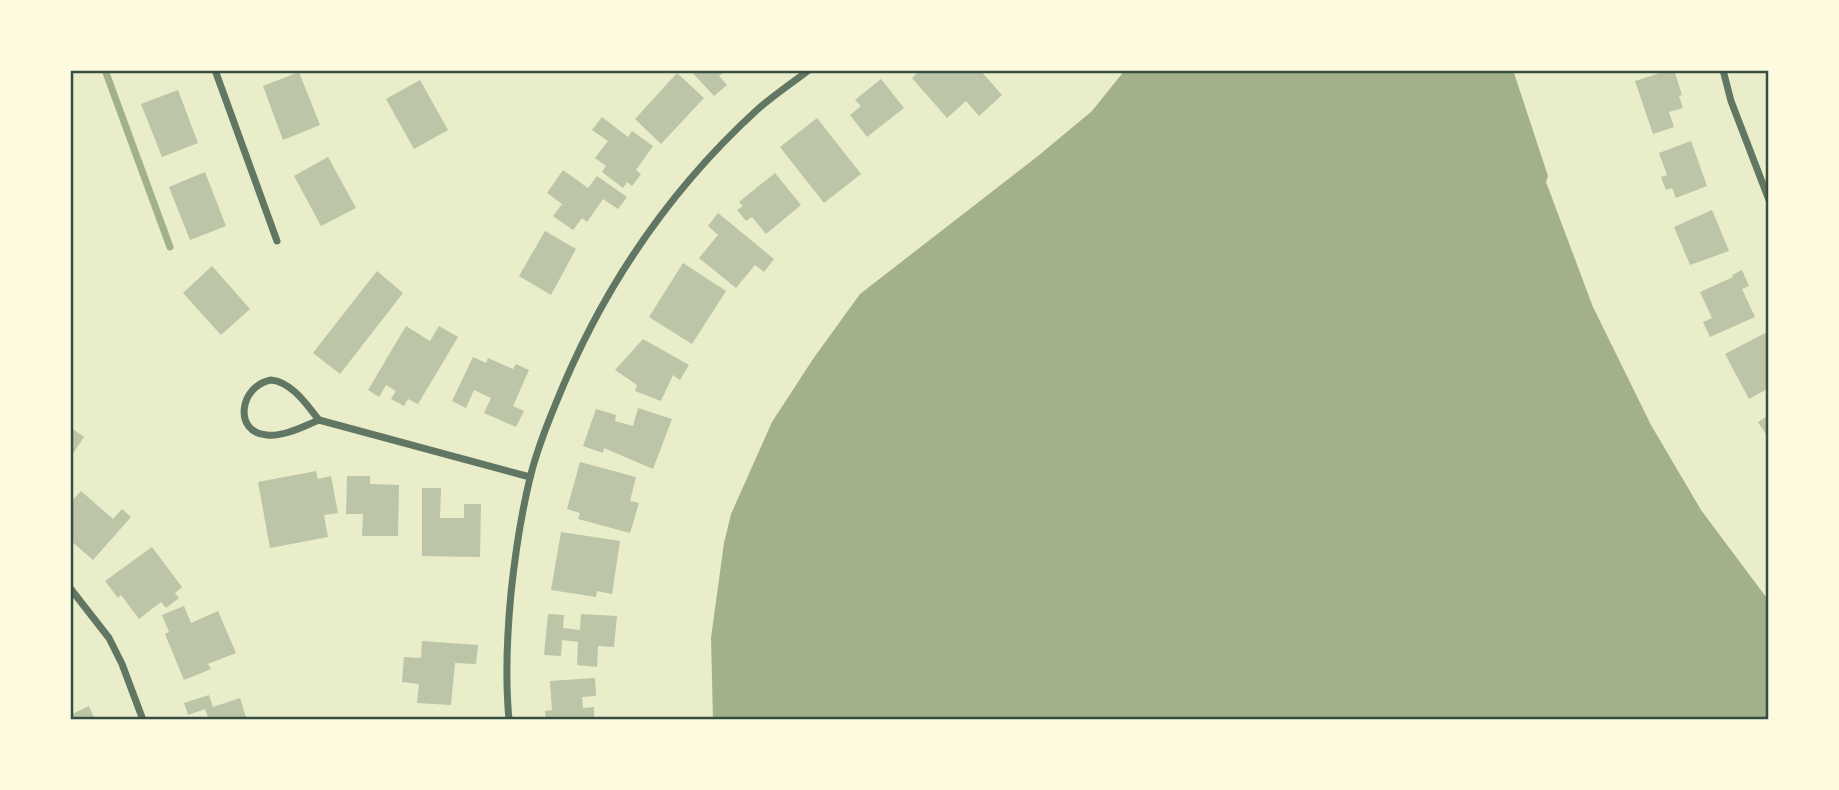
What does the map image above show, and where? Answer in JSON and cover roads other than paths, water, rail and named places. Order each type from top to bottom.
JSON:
[{"type":"street","points":[[215,70],[277,241]]},
{"type":"street","points":[[509,720],[508,630],[514,565],[530,477],[575,354],[609,291],[676,197],[714,153],[760,108],[809,70]]},
{"type":"street","points":[[1723,70],[1731,101],[1769,200]]},
{"type":"street","points":[[319,420],[282,433],[265,435],[251,427],[246,419],[244,402],[254,387],[262,382],[278,381],[293,390],[319,420],[530,477]]},
{"type":"street","points":[[70,588],[110,638],[143,720]]},
{"type":"waterway","points":[[105,70],[170,247]]}]
